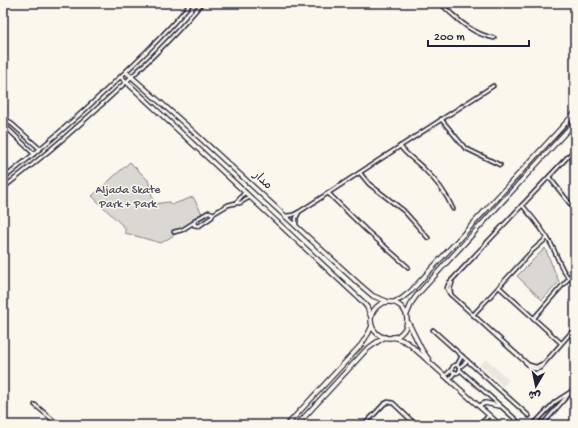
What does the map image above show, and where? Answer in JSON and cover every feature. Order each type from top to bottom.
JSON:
[{"type":"street","points":[[3,179],[70,124],[121,77],[166,32],[192,3]]},
{"type":"street","points":[[3,188],[73,131],[127,82],[178,32],[202,3]]},
{"type":"street","points":[[440,3],[473,31],[481,35],[494,38]]},
{"type":"street","name":"مدار","points":[[126,72],[185,124],[370,294],[386,302]]},
{"type":"street","name":"مدار","points":[[121,77],[362,301],[367,307],[371,317]]},
{"type":"street","points":[[284,216],[293,215],[299,212],[493,86]]},
{"type":"street","points":[[394,302],[401,299],[410,291],[575,113]]},
{"type":"street","points":[[3,116],[40,149]]},
{"type":"street","points":[[441,119],[465,148],[500,165]]},
{"type":"street","points":[[407,314],[417,295],[575,122]]},
{"type":"street","points":[[4,126],[34,154]]},
{"type":"street","points":[[400,146],[432,176],[446,195],[453,209]]},
{"type":"street","points":[[575,149],[449,284],[447,288],[448,293],[533,369],[540,368],[575,328]]},
{"type":"street","points":[[360,173],[369,184],[404,211],[428,238]]},
{"type":"street","points":[[549,177],[575,210]]},
{"type":"street","points":[[236,203],[245,192]]},
{"type":"street","points":[[328,193],[408,268]]},
{"type":"street","points":[[193,222],[195,226],[199,226],[212,217],[213,214],[228,205],[240,203],[250,197]]},
{"type":"street","points":[[522,205],[536,220],[547,238],[564,273],[569,278]]},
{"type":"street","points":[[174,232],[182,230],[209,212],[213,214]]},
{"type":"street","points":[[296,225],[296,218],[299,212]]},
{"type":"street","points":[[473,315],[542,241],[547,238]]},
{"type":"street","points":[[534,318],[575,271]]},
{"type":"street","points":[[499,287],[561,343]]},
{"type":"street","points":[[441,372],[408,343],[402,340],[385,337],[377,333],[372,326],[371,317],[376,307],[386,302],[394,302],[401,305],[407,314],[408,321],[424,353],[449,380],[500,425]]},
{"type":"street","points":[[393,338],[403,332],[408,321]]},
{"type":"street","points":[[287,425],[361,345],[372,326]]},
{"type":"street","points":[[433,330],[529,416]]},
{"type":"street","points":[[297,425],[366,350],[385,337]]},
{"type":"street","points":[[445,376],[453,366],[457,365],[462,356]]},
{"type":"street","points":[[449,380],[467,361]]},
{"type":"street","points":[[457,365],[522,425]]},
{"type":"street","points":[[452,369],[455,372]]},
{"type":"street","points":[[538,421],[542,425],[575,387]]},
{"type":"street","points":[[533,425],[552,404],[572,391]]},
{"type":"street","points":[[364,425],[384,404],[388,402],[392,403],[416,425]]},
{"type":"street","points":[[479,406],[484,403],[500,406]]},
{"type":"street","points":[[552,404],[556,406],[557,409]]},
{"type":"street","points":[[35,405],[59,425]]},
{"type":"street","points":[[480,425],[489,415]]},
{"type":"shaded area","points":[[486,359],[509,380],[503,386],[480,365]]},
{"type":"green space","name":"Aljada Skate Park + Park","points":[[130,162],[148,180],[154,204],[169,202],[171,205],[193,197],[204,217],[161,243],[125,233],[125,228],[92,196]]},
{"type":"green space","points":[[545,248],[559,282],[542,300],[517,276]]}]
